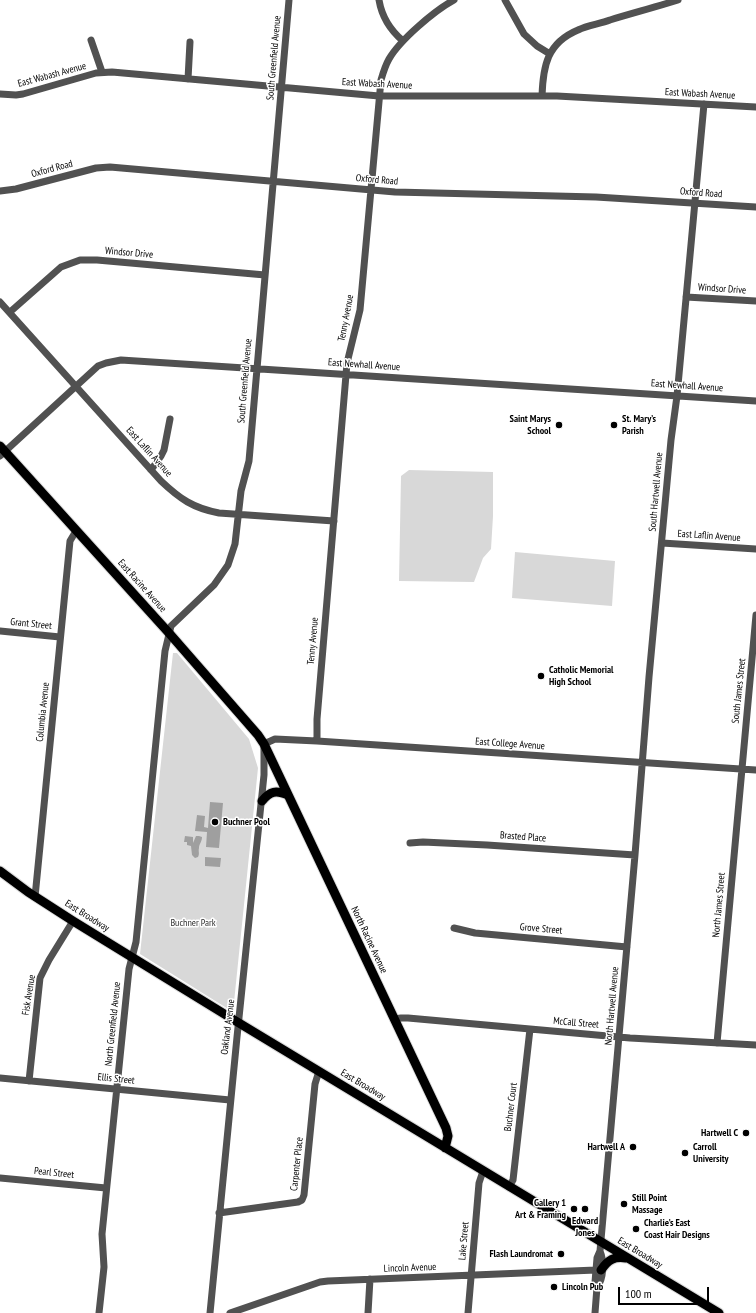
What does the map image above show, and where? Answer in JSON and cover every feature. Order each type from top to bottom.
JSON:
[{"type":"main road","name":"East Racine Avenue","points":[[2,451],[170,633],[258,735],[264,744]]},
{"type":"main road","name":"North Racine Avenue","points":[[264,744],[446,1128],[448,1136],[445,1148]]},
{"type":"main road","points":[[262,801],[267,794],[271,793],[279,792],[288,795]]},
{"type":"main road","name":"East Broadway","points":[[0,871],[35,897],[73,921],[509,1187],[600,1246],[628,1258],[719,1313]]},
{"type":"main road","points":[[599,1270],[613,1258],[628,1258]]},
{"type":"street","name":"South Greenfield Avenue","points":[[156,739],[165,651],[171,626],[214,585],[228,565],[235,544],[241,491],[249,462],[289,0]]},
{"type":"street","points":[[379,0],[382,15],[386,23],[404,42]]},
{"type":"street","name":"Tenny Avenue","points":[[317,741],[317,719],[346,374],[360,310],[381,80],[389,58],[426,19],[438,9],[454,0]]},
{"type":"street","points":[[505,0],[524,34],[537,46],[550,54]]},
{"type":"street","points":[[542,96],[545,64],[550,54],[563,38],[578,29],[678,0]]},
{"type":"street","points":[[92,40],[102,72]]},
{"type":"street","points":[[188,79],[190,42]]},
{"type":"street","name":"East Wabash Avenue","points":[[0,94],[23,94],[102,72],[112,72],[379,96],[542,96],[756,107]]},
{"type":"street","name":"South Hartwell Avenue","points":[[642,763],[671,440],[677,396],[704,104]]},
{"type":"street","name":"Oxford Road","points":[[0,191],[16,189],[102,167],[411,193],[596,197],[756,207]]},
{"type":"street","name":"Windsor Drive","points":[[10,312],[62,267],[80,260],[97,260],[265,275]]},
{"type":"street","name":"Windsor Drive","points":[[686,296],[756,301]]},
{"type":"street","name":"East Laflin Avenue","points":[[0,302],[151,470],[173,492],[194,506],[219,513],[334,521]]},
{"type":"street","name":"East Newhall Avenue","points":[[2,451],[98,366],[121,360],[756,401]]},
{"type":"street","points":[[151,470],[164,450],[170,419]]},
{"type":"street","name":"Columbia Avenue","points":[[35,897],[70,542],[76,531]]},
{"type":"street","name":"East Laflin Avenue","points":[[662,543],[756,549]]},
{"type":"street","name":"South James Street","points":[[742,768],[756,615]]},
{"type":"street","name":"Grant Street","points":[[0,631],[60,637]]},
{"type":"street","name":"North Greenfield Avenue","points":[[99,1313],[104,1267],[102,1234],[106,1188],[129,969],[136,942],[156,739]]},
{"type":"street","name":"East College Avenue","points":[[264,744],[275,739],[317,741],[756,770]]},
{"type":"street","name":"Oakland Avenue","points":[[210,1313],[230,1100],[262,801],[264,744]]},
{"type":"street","name":"North Hartwell Avenue","points":[[595,1313],[597,1288],[600,1283],[599,1270],[602,1258],[600,1246],[642,763]]},
{"type":"street","name":"North James Street","points":[[717,1043],[742,768]]},
{"type":"street","name":"Brasted Place","points":[[410,843],[423,842],[487,845],[635,855]]},
{"type":"street","name":"Fisk Avenue","points":[[29,1080],[40,978],[49,960],[73,921]]},
{"type":"street","name":"Grove Street","points":[[454,928],[475,933],[627,947]]},
{"type":"street","name":"McCall Street","points":[[394,1019],[408,1018],[619,1037],[756,1045]]},
{"type":"street","name":"Buchner Court","points":[[509,1187],[513,1178],[530,1029]]},
{"type":"street","name":"Carpenter Place","points":[[219,1213],[298,1202],[302,1200],[304,1195],[315,1084],[319,1071]]},
{"type":"street","name":"Ellis Street","points":[[0,1078],[230,1100]]},
{"type":"street","name":"Lake Street","points":[[468,1313],[479,1183],[483,1171]]},
{"type":"street","name":"Pearl Street","points":[[0,1178],[106,1188]]},
{"type":"street","name":"Lincoln Avenue","points":[[230,1313],[320,1282],[599,1270]]},
{"type":"street","points":[[368,1313],[370,1279]]},
{"type":"green space","points":[[409,470],[493,472],[491,549],[483,558],[474,582],[399,581],[401,476]]},
{"type":"green space","points":[[515,552],[615,561],[612,606],[512,598]]},
{"type":"green space","name":"Buchner Park","points":[[173,653],[177,653],[249,739],[258,768],[233,1012],[140,954]]},
{"type":"shaded area","name":"Buchner Pool","points":[[210,802],[223,803],[219,848],[206,847],[207,832],[195,831],[197,815],[205,816],[204,827],[208,828]]},
{"type":"shaded area","points":[[185,836],[193,837],[193,843],[196,836],[202,837],[198,857],[195,858],[192,855],[191,846],[187,845],[187,842],[184,842]]},
{"type":"shaded area","points":[[205,857],[221,858],[220,867],[205,866]]},
{"type":"place","name":"Saint Marys School","points":[[559,425]]},
{"type":"place","name":"St. Mary’s Parish","points":[[614,425]]},
{"type":"place","name":"Catholic Memorial High School","points":[[541,676]]},
{"type":"place","name":"Buchner Pool","points":[[215,822]]},
{"type":"place","name":"Hartwell C","points":[[746,1133]]},
{"type":"place","name":"Hartwell A","points":[[633,1147]]},
{"type":"place","name":"Carroll University","points":[[685,1153]]},
{"type":"place","name":"Still Point Massage","points":[[624,1204]]},
{"type":"place","name":"Gallery 1 Art & Framing","points":[[574,1209]]},
{"type":"place","name":"Edward Jones","points":[[585,1209]]},
{"type":"place","name":"Charlie’s East Coast Hair Designs","points":[[636,1229]]},
{"type":"place","name":"Flash Laundromat","points":[[561,1254]]},
{"type":"place","name":"Lincoln Pub","points":[[554,1287]]}]
